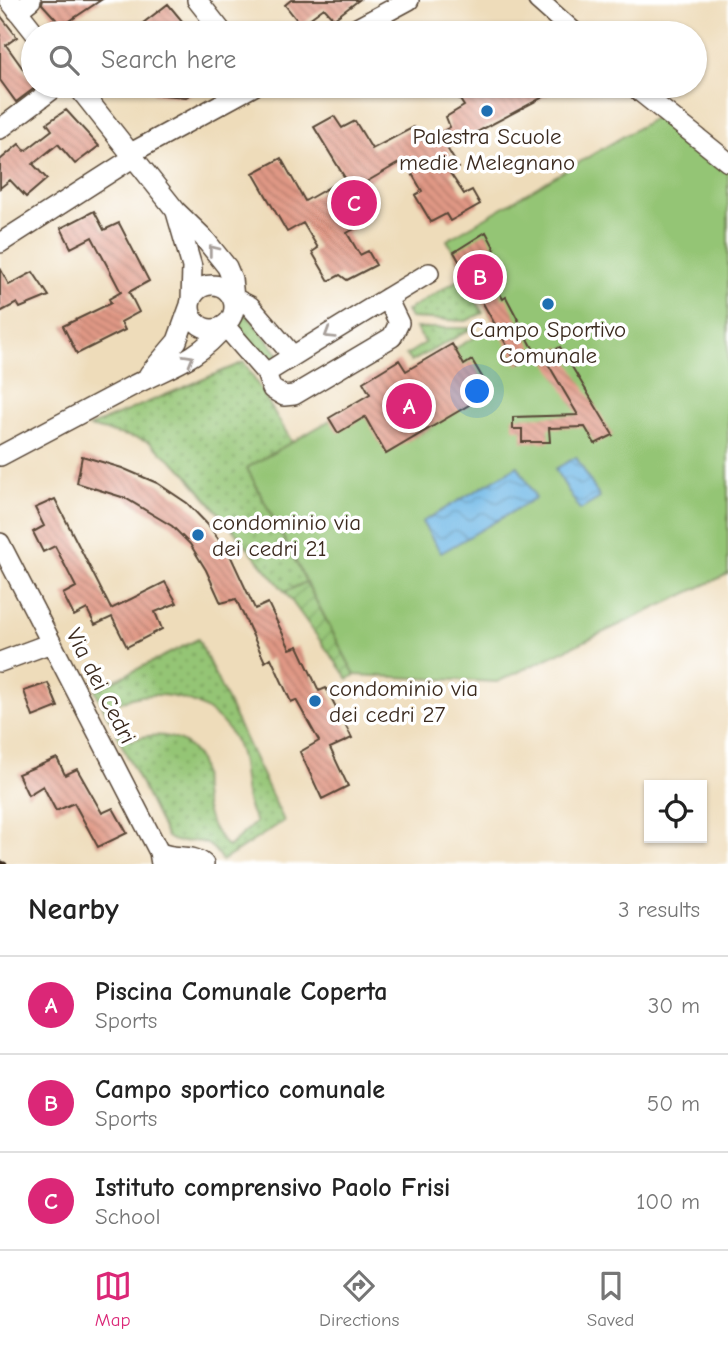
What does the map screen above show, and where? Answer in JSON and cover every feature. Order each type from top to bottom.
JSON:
[{"type":"street","points":[[197,0],[214,21]]},
{"type":"street","points":[[364,21],[384,6],[409,0]]},
{"type":"street","points":[[538,0],[562,21]]},
{"type":"street","points":[[19,4],[28,21]]},
{"type":"street","points":[[0,129],[41,98]]},
{"type":"street","points":[[0,456],[143,380],[196,356],[225,326],[232,313],[232,279],[227,267],[203,237],[176,211],[87,98]]},
{"type":"street","points":[[0,243],[132,155],[233,98]]},
{"type":"street","points":[[648,98],[728,162]]},
{"type":"street","points":[[176,211],[192,267],[191,303],[199,324],[212,329],[225,326]]},
{"type":"street","points":[[266,373],[429,272]]},
{"type":"street","points":[[143,380],[177,341],[197,291],[210,284],[224,287],[234,298],[250,306],[293,356]]},
{"type":"street","points":[[225,326],[266,373],[275,393],[289,396],[389,340],[396,333],[399,323],[387,298]]},
{"type":"street","name":"Via dei Cedri","points":[[0,543],[160,858]]},
{"type":"street","points":[[0,662],[51,643]]},
{"type":"street","points":[[160,858],[194,858],[204,864]]},
{"type":"green space","points":[[658,116],[728,171],[728,574],[497,682],[355,675],[247,468],[496,325],[447,240]]},
{"type":"green space","points":[[463,277],[483,313],[466,321],[410,318],[406,311]]},
{"type":"green space","points":[[240,306],[279,355],[268,361],[233,327]]},
{"type":"green space","points":[[416,328],[473,328],[411,362],[406,355],[425,343]]},
{"type":"green space","points":[[244,362],[292,442],[247,468],[306,582],[285,592],[182,469],[148,441],[89,427]]},
{"type":"green space","points":[[306,582],[355,675],[348,679],[285,592]]},
{"type":"green space","points":[[198,639],[284,821],[222,861],[208,844],[173,841],[167,837],[117,735],[126,730],[131,741],[150,736],[169,737],[193,751],[202,768],[204,801],[208,816],[228,847],[256,822],[248,805],[240,754],[232,736],[220,721],[205,709],[170,696],[132,698],[114,705],[118,714],[109,719],[95,690]]},
{"type":"water","points":[[576,457],[600,498],[580,510],[555,469]]},
{"type":"water","points":[[518,466],[536,498],[441,553],[422,522]]},
{"type":"building","points":[[43,0],[101,0],[70,21],[57,21],[42,4]]},
{"type":"building","points":[[291,0],[359,0],[334,19],[324,8],[306,21],[298,21],[285,5]]},
{"type":"building","points":[[168,4],[182,21],[146,21]]},
{"type":"building","points":[[0,15],[17,37],[6,45],[21,66],[21,98],[16,102],[0,80]]},
{"type":"building","points":[[459,98],[541,98],[447,148],[459,168],[450,173],[464,194],[472,190],[480,204],[450,221],[446,214],[431,222],[415,195],[422,191],[404,160],[337,199],[354,229],[347,233],[360,255],[368,251],[376,265],[347,280],[340,275],[329,281],[312,252],[318,248],[303,223],[287,232],[253,173],[281,158],[305,201],[345,178],[314,127],[334,116],[342,128],[355,121],[372,149],[414,127],[424,142],[450,127],[446,117],[464,106]]},
{"type":"building","points":[[66,110],[99,146],[75,164],[58,144],[33,164],[47,179],[26,197],[10,180],[0,188],[0,160],[19,144],[25,151],[52,130],[47,123]]},
{"type":"building","points":[[94,211],[104,230],[119,223],[149,281],[129,292],[139,312],[121,322],[125,330],[77,354],[63,326],[111,303],[109,299],[121,292],[92,237],[71,248],[61,228]]},
{"type":"building","points":[[486,232],[495,249],[479,258],[503,299],[506,297],[536,354],[518,365],[454,252]]},
{"type":"building","points":[[0,268],[9,285],[33,272],[49,296],[20,308],[17,303],[0,312]]},
{"type":"building","points":[[452,344],[464,365],[472,360],[491,392],[386,454],[365,417],[338,433],[329,418],[370,394],[363,382],[399,360],[406,371]]},
{"type":"building","points":[[560,347],[613,435],[595,444],[585,427],[549,428],[550,442],[522,442],[522,429],[513,429],[513,417],[578,415],[544,357]]},
{"type":"building","points":[[82,456],[122,468],[157,483],[187,503],[209,526],[231,557],[255,609],[268,603],[290,649],[298,646],[319,691],[326,688],[352,738],[330,748],[348,786],[322,799],[300,752],[319,741],[296,700],[291,702],[271,658],[265,662],[236,599],[221,603],[190,544],[172,526],[125,498],[77,483]]},
{"type":"building","points":[[55,499],[111,609],[165,582],[177,603],[155,612],[162,629],[127,647],[112,617],[95,625],[87,609],[74,616],[63,594],[76,587],[55,546],[43,552],[33,532],[44,526],[35,508]]},
{"type":"building","points":[[48,683],[58,707],[33,717],[24,691]]},
{"type":"building","points":[[57,758],[65,775],[77,769],[102,813],[113,808],[127,833],[98,847],[74,803],[56,811],[43,786],[28,795],[18,774]]},
{"type":"railway","points":[[0,862],[5,864]]},
{"type":"place","name":"Palestra Scuole medie Melegnano","points":[[487,111]]},
{"type":"place","name":"Istituto comprensivo Paolo Frisi","points":[[354,203]]},
{"type":"place","name":"Campo sportico comunale","points":[[480,277]]},
{"type":"place","name":"Campo Sportivo Comunale","points":[[548,304]]},
{"type":"place","name":"Piscina Comunale Coperta","points":[[409,406]]},
{"type":"place","name":"condominio via dei cedri 21","points":[[198,535]]},
{"type":"place","name":"condominio via dei cedri 27","points":[[315,701]]}]
